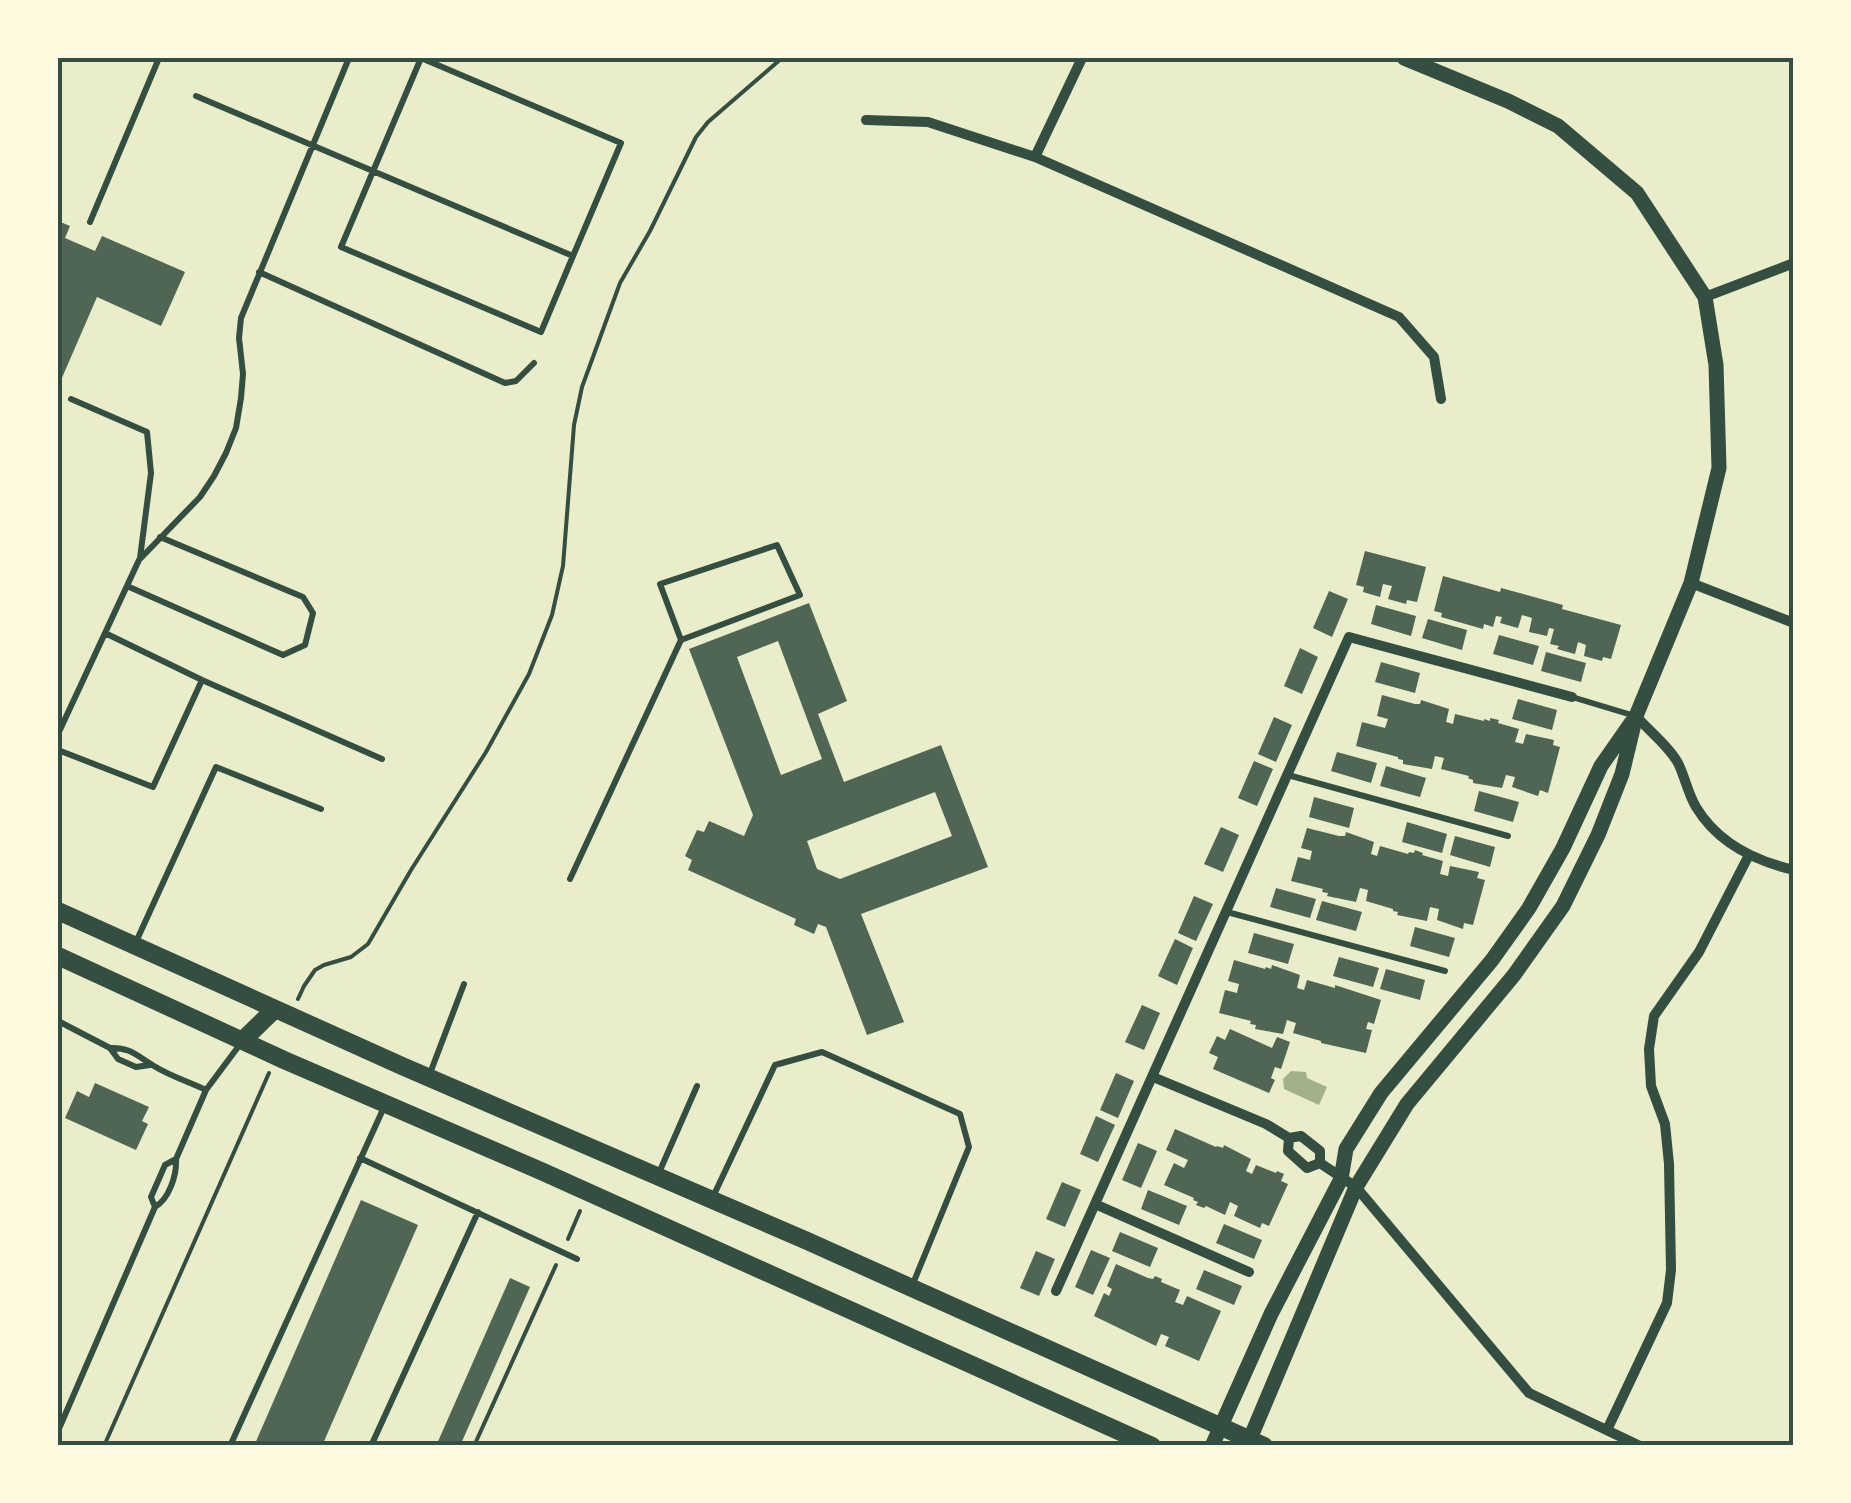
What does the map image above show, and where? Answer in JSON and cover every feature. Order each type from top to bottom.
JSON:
[{"type":"main road","points":[[58,911],[1253,1443]]},
{"type":"main road","points":[[58,956],[1152,1446]]},
{"type":"main road","points":[[242,1041],[283,1012]]},
{"type":"street","points":[[1036,157],[1082,58]]},
{"type":"street","points":[[1253,1443],[1356,1188],[1407,1104],[1514,975],[1564,906],[1598,835],[1622,774],[1636,716],[1690,584],[1719,468],[1716,365],[1706,297],[1637,193],[1558,126],[1404,58]]},
{"type":"street","points":[[866,120],[928,122],[1036,157],[1399,317],[1434,358],[1441,399]]},
{"type":"street","points":[[1706,297],[1794,262]]},
{"type":"street","points":[[1690,584],[1794,622]]},
{"type":"street","points":[[1056,1291],[1349,637],[1572,697]]},
{"type":"street","points":[[1636,716],[1676,760],[1696,808],[1722,838],[1772,865],[1794,870]]},
{"type":"street","points":[[1212,1446],[1271,1314],[1341,1178],[1346,1150],[1381,1093],[1492,960],[1529,908],[1563,848],[1601,766],[1636,716]]},
{"type":"street","points":[[1607,1430],[1667,1303],[1671,1270],[1665,1124],[1650,1068],[1654,1016],[1699,952],[1749,854]]},
{"type":"street","points":[[1153,1076],[1266,1124],[1289,1138],[1300,1136],[1320,1151],[1320,1162]]},
{"type":"street","points":[[1289,1138],[1288,1151],[1307,1168],[1320,1162]]},
{"type":"street","points":[[1320,1162],[1356,1188],[1529,1393],[1640,1446]]},
{"type":"street","points":[[1095,1204],[1249,1272]]},
{"type":"lane","points":[[90,222],[159,58]]},
{"type":"lane","points":[[58,734],[140,560],[200,497],[236,428],[243,374],[241,318],[349,58]]},
{"type":"lane","points":[[421,58],[621,143],[541,332],[341,247],[373,172],[421,58]]},
{"type":"lane","points":[[196,96],[573,256]]},
{"type":"lane","points":[[259,272],[505,383],[516,382],[534,363]]},
{"type":"lane","points":[[71,400],[147,432],[151,474],[140,560]]},
{"type":"lane","points":[[127,586],[283,655],[305,645],[313,612],[303,597],[160,538]]},
{"type":"lane","points":[[570,880],[681,640],[800,595],[777,545],[660,584],[681,640]]},
{"type":"lane","points":[[105,634],[382,759]]},
{"type":"lane","points":[[58,750],[153,788],[202,680]]},
{"type":"lane","points":[[1572,697],[1636,716]]},
{"type":"lane","points":[[134,945],[216,767],[321,810]]},
{"type":"lane","points":[[1287,775],[1508,836]]},
{"type":"lane","points":[[1227,912],[1445,970]]},
{"type":"lane","points":[[428,1078],[464,984]]},
{"type":"lane","points":[[58,1021],[110,1048],[118,1059],[136,1068],[150,1065]]},
{"type":"lane","points":[[58,1431],[155,1207],[163,1203],[177,1172],[176,1159],[206,1090],[242,1041]]},
{"type":"lane","points":[[110,1048],[139,1054],[150,1065],[206,1090]]},
{"type":"lane","points":[[712,1200],[775,1065],[822,1052],[960,1114],[969,1147],[912,1288]]},
{"type":"lane","points":[[658,1176],[696,1086]]},
{"type":"lane","points":[[230,1446],[386,1104]]},
{"type":"lane","points":[[360,1158],[577,1258]]},
{"type":"lane","points":[[155,1207],[151,1197],[165,1165],[176,1159]]},
{"type":"lane","points":[[371,1446],[478,1212]]},
{"type":"path","points":[[283,1012],[315,970],[351,958],[368,944],[486,752],[529,674],[552,615],[563,566],[577,406],[611,304],[696,138],[708,122],[782,58]]},
{"type":"path","points":[[104,1446],[276,1056]]},
{"type":"path","points":[[474,1446],[589,1193]]},
{"type":"shaded area","points":[[1291,1071],[1306,1072],[1307,1078],[1327,1087],[1319,1105],[1284,1089],[1283,1079]]},
{"type":"building","points":[[58,221],[70,226],[65,238],[95,251],[102,236],[185,272],[161,326],[97,297],[58,387]]},
{"type":"building","points":[[1365,551],[1426,567],[1417,602],[1407,600],[1406,604],[1388,599],[1392,586],[1383,584],[1380,597],[1363,592],[1364,587],[1356,585]]},
{"type":"building","points":[[1443,576],[1563,605],[1562,609],[1621,625],[1611,659],[1584,656],[1586,645],[1578,642],[1575,654],[1557,649],[1559,646],[1550,644],[1554,629],[1549,628],[1547,636],[1529,632],[1532,618],[1522,615],[1518,628],[1500,623],[1502,617],[1496,616],[1493,627],[1484,624],[1483,629],[1441,617],[1442,613],[1434,611]]},
{"type":"building","points":[[1329,591],[1348,599],[1332,637],[1313,628]]},
{"type":"building","points":[[809,603],[847,701],[818,714],[844,782],[941,745],[988,867],[861,914],[904,1022],[867,1035],[826,927],[818,924],[814,934],[794,925],[796,919],[688,870],[692,860],[685,856],[697,830],[704,832],[709,821],[744,836],[753,815],[689,649]],"holes":[[[778,641],[822,759],[781,775],[737,657]],[[935,792],[952,836],[840,879],[817,869],[807,841]]]},
{"type":"building","points":[[1376,605],[1416,616],[1411,636],[1371,624]]},
{"type":"building","points":[[1428,619],[1467,630],[1462,650],[1422,638]]},
{"type":"building","points":[[1499,635],[1539,646],[1533,665],[1493,654]]},
{"type":"building","points":[[1300,648],[1318,657],[1302,694],[1284,686]]},
{"type":"building","points":[[1546,652],[1586,663],[1581,682],[1541,671]]},
{"type":"building","points":[[1381,662],[1420,673],[1415,693],[1375,682]]},
{"type":"building","points":[[1382,695],[1415,704],[1421,700],[1449,709],[1446,722],[1453,724],[1455,714],[1484,721],[1499,720],[1498,723],[1519,729],[1515,742],[1523,744],[1526,734],[1554,740],[1553,745],[1560,747],[1548,793],[1540,790],[1538,796],[1512,787],[1515,777],[1506,775],[1502,788],[1473,783],[1469,776],[1441,769],[1444,758],[1435,756],[1432,769],[1403,764],[1398,757],[1356,746],[1362,722],[1385,728],[1388,719],[1377,716]]},
{"type":"building","points":[[1518,699],[1557,710],[1552,730],[1512,719]]},
{"type":"building","points":[[1274,717],[1292,725],[1276,762],[1258,754]]},
{"type":"building","points":[[1337,752],[1377,763],[1371,783],[1331,771]]},
{"type":"building","points":[[1254,761],[1273,769],[1257,806],[1238,798]]},
{"type":"building","points":[[1386,766],[1426,778],[1420,797],[1380,786]]},
{"type":"building","points":[[1479,791],[1519,802],[1513,822],[1474,811]]},
{"type":"building","points":[[1314,797],[1354,808],[1349,828],[1309,817]]},
{"type":"building","points":[[1407,822],[1447,834],[1442,853],[1402,842]]},
{"type":"building","points":[[1221,827],[1239,835],[1223,872],[1204,864]]},
{"type":"building","points":[[1307,828],[1339,836],[1346,832],[1374,842],[1371,854],[1377,856],[1380,846],[1408,854],[1415,850],[1443,861],[1440,874],[1448,876],[1450,866],[1479,872],[1477,878],[1485,880],[1473,925],[1464,923],[1463,929],[1437,920],[1439,909],[1430,907],[1427,921],[1397,915],[1393,909],[1366,901],[1368,890],[1360,888],[1356,902],[1327,896],[1323,889],[1291,881],[1298,857],[1310,860],[1312,851],[1301,848]]},
{"type":"building","points":[[1455,836],[1495,847],[1490,867],[1450,855]]},
{"type":"building","points":[[1276,888],[1316,899],[1310,918],[1270,907]]},
{"type":"building","points":[[1194,896],[1213,904],[1196,941],[1178,933]]},
{"type":"building","points":[[1322,901],[1362,912],[1356,931],[1316,920]]},
{"type":"building","points":[[1415,927],[1455,938],[1449,957],[1410,946]]},
{"type":"building","points":[[1254,933],[1294,944],[1288,964],[1248,953]]},
{"type":"building","points":[[1175,939],[1193,948],[1177,985],[1158,976]]},
{"type":"building","points":[[1339,957],[1379,968],[1373,987],[1333,976]]},
{"type":"building","points":[[1234,960],[1265,969],[1272,965],[1300,975],[1297,988],[1304,990],[1307,980],[1381,1000],[1374,1024],[1368,1022],[1366,1029],[1372,1030],[1366,1053],[1293,1033],[1296,1023],[1287,1020],[1283,1034],[1255,1029],[1251,1021],[1219,1013],[1225,990],[1237,993],[1239,984],[1228,981]]},
{"type":"building","points":[[1386,969],[1425,980],[1420,1000],[1380,989]]},
{"type":"building","points":[[1142,1005],[1160,1013],[1144,1050],[1125,1042]]},
{"type":"building","points":[[1230,1029],[1272,1048],[1277,1037],[1290,1042],[1281,1069],[1275,1067],[1269,1093],[1213,1069],[1218,1057],[1209,1053],[1217,1036],[1225,1040]]},
{"type":"building","points":[[1116,1073],[1134,1081],[1118,1118],[1100,1110]]},
{"type":"building","points":[[95,1083],[149,1107],[142,1121],[148,1124],[136,1150],[65,1118],[77,1091],[89,1097]]},
{"type":"building","points":[[1096,1116],[1115,1125],[1098,1162],[1080,1154]]},
{"type":"building","points":[[1175,1129],[1216,1147],[1224,1145],[1251,1159],[1246,1171],[1252,1174],[1256,1165],[1284,1174],[1281,1181],[1288,1184],[1269,1226],[1262,1223],[1260,1228],[1234,1216],[1238,1206],[1230,1202],[1225,1215],[1196,1205],[1194,1198],[1164,1185],[1174,1163],[1184,1168],[1188,1160],[1166,1150]]},
{"type":"building","points":[[1138,1143],[1157,1151],[1141,1188],[1122,1180]]},
{"type":"building","points":[[1062,1182],[1081,1190],[1065,1227],[1046,1219]]},
{"type":"building","points":[[1148,1190],[1187,1206],[1179,1225],[1141,1209]]},
{"type":"building","points":[[361,1200],[418,1225],[322,1446],[254,1446]]},
{"type":"building","points":[[1224,1224],[1262,1240],[1254,1259],[1216,1243]]},
{"type":"building","points":[[1120,1232],[1158,1248],[1150,1267],[1112,1251]]},
{"type":"building","points":[[1091,1250],[1110,1258],[1093,1295],[1075,1287]]},
{"type":"building","points":[[1036,1251],[1055,1259],[1039,1296],[1020,1288]]},
{"type":"building","points":[[1116,1264],[1148,1278],[1155,1276],[1180,1290],[1175,1302],[1183,1305],[1187,1296],[1221,1311],[1199,1361],[1165,1346],[1169,1337],[1161,1334],[1156,1346],[1094,1316],[1104,1293],[1109,1296],[1112,1289],[1107,1286]]},
{"type":"building","points":[[1204,1270],[1242,1286],[1234,1305],[1196,1289]]},
{"type":"building","points":[[510,1278],[530,1287],[460,1446],[436,1446]]}]
